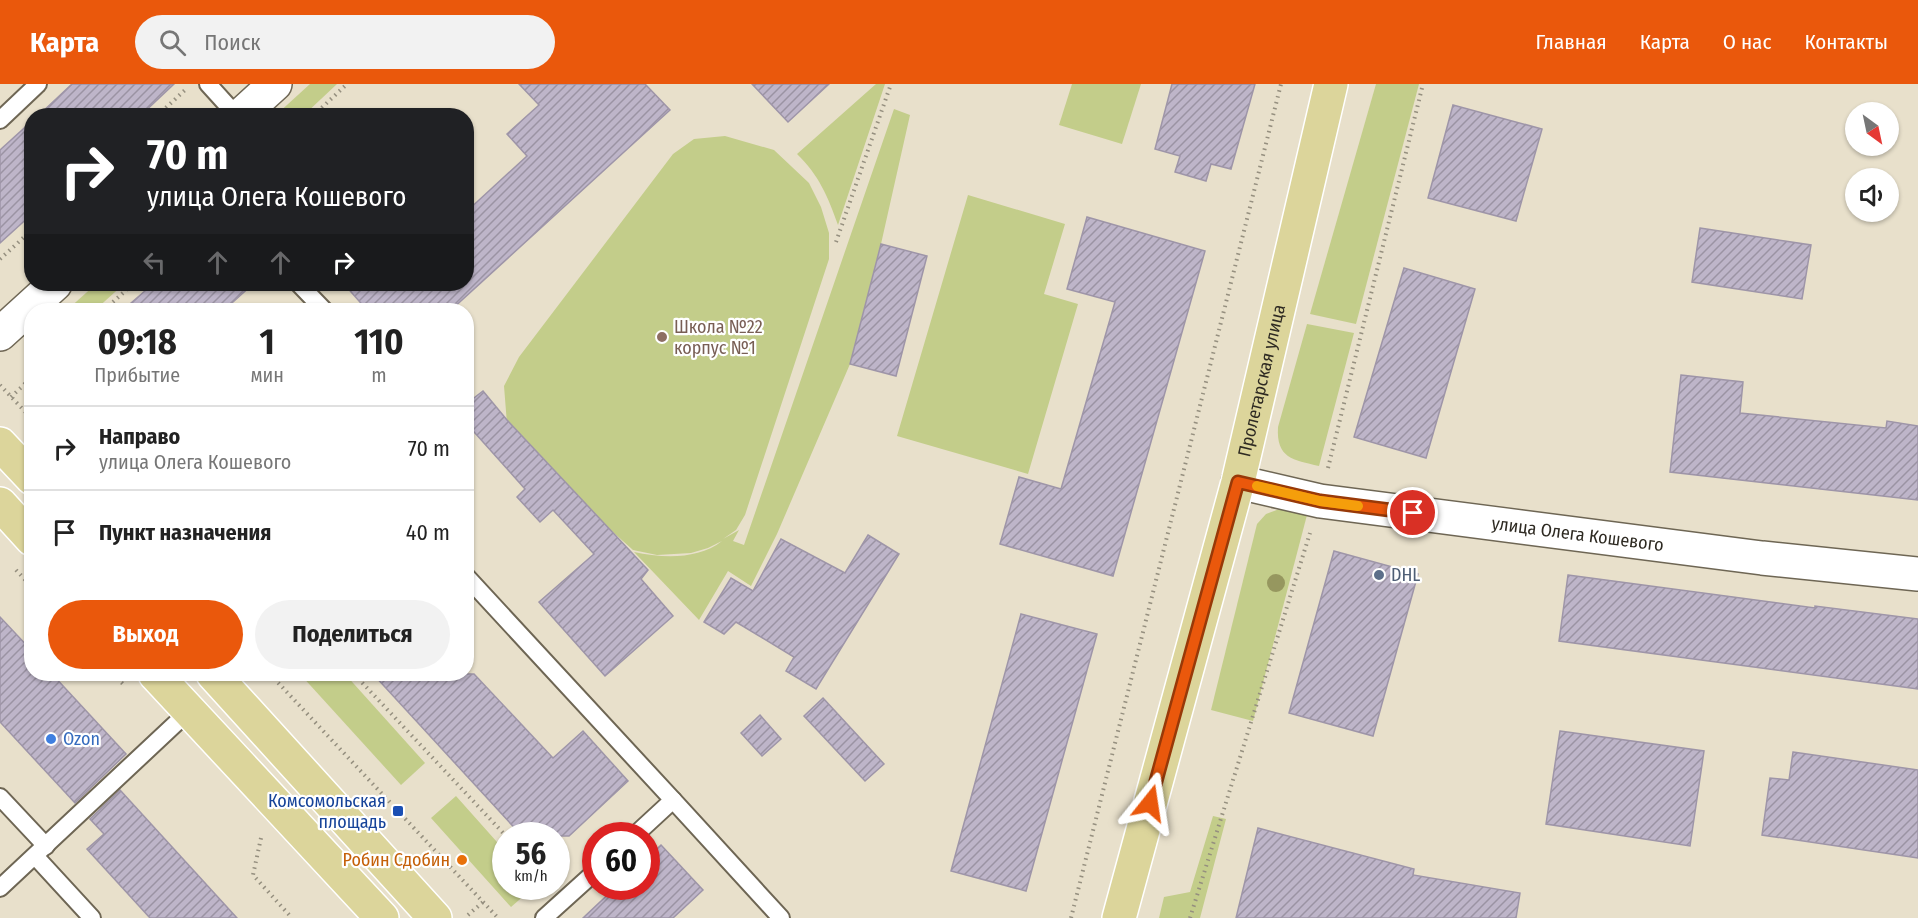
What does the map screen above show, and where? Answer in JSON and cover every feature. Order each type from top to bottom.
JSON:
[{"type":"main road","name":"Пролетарская улица","points":[[1119,918],[1238,482],[1331,84]]},
{"type":"main road","points":[[0,444],[24,470]]},
{"type":"main road","points":[[0,504],[24,530]]},
{"type":"main road","points":[[219,681],[435,918]]},
{"type":"main road","points":[[142,682],[189,711],[382,918]]},
{"type":"street","points":[[248,108],[275,84]]},
{"type":"street","points":[[34,303],[47,291]]},
{"type":"street","points":[[0,334],[24,312]]},
{"type":"street","name":"улица Олега Кошевого","points":[[1238,482],[1320,501],[1762,558],[1918,573]]},
{"type":"lane","points":[[0,120],[38,84]]},
{"type":"lane","points":[[208,84],[231,108]]},
{"type":"lane","points":[[306,291],[317,303]]},
{"type":"lane","points":[[474,585],[781,918]]},
{"type":"lane","points":[[0,888],[189,711]]},
{"type":"lane","points":[[0,797],[92,918]]},
{"type":"lane","points":[[649,822],[673,800]]},
{"type":"lane","points":[[544,918],[582,884]]},
{"type":"path","points":[[166,108],[192,84]]},
{"type":"path","points":[[322,108],[347,84]]},
{"type":"path","points":[[836,242],[891,84]]},
{"type":"path","points":[[1071,918],[1281,84]]},
{"type":"path","points":[[0,259],[24,237]]},
{"type":"path","points":[[112,303],[125,291]]},
{"type":"path","points":[[11,396],[24,384]]},
{"type":"path","points":[[0,385],[24,410]]},
{"type":"path","points":[[277,681],[498,918]]},
{"type":"path","points":[[361,681],[493,822]]},
{"type":"path","points":[[261,834],[253,875],[292,918]]},
{"type":"path","points":[[465,918],[483,902]]},
{"type":"green space","points":[[310,84],[337,84],[311,108],[284,108]]},
{"type":"green space","points":[[876,84],[885,84],[838,225],[822,187],[797,154]]},
{"type":"green space","points":[[1072,84],[1141,84],[1122,144],[1059,125]]},
{"type":"green space","points":[[1376,84],[1419,84],[1356,324],[1310,314]]},
{"type":"green space","points":[[894,109],[910,115],[881,244],[850,364],[777,534],[751,586],[728,571],[699,620],[634,552],[656,555],[680,556],[702,552],[722,541],[691,553],[657,555],[633,550],[528,456],[507,424],[504,386],[519,357],[673,154],[694,139],[725,136],[774,150],[809,183],[821,207],[829,233],[829,259],[745,515],[736,530],[723,539],[739,530],[733,541],[744,545]]},
{"type":"green space","points":[[968,195],[1065,224],[1044,294],[1078,304],[1028,474],[897,436]]},
{"type":"green space","points":[[88,291],[116,291],[103,303],[75,303]]},
{"type":"green space","points":[[1307,324],[1354,333],[1319,466],[1288,456],[1283,451],[1278,437],[1278,427]]},
{"type":"green space","points":[[1282,508],[1307,515],[1253,721],[1211,710],[1257,524],[1266,514]]},
{"type":"green space","points":[[306,681],[351,681],[425,763],[401,785]]},
{"type":"green space","points":[[456,796],[492,836],[492,886],[431,818]]},
{"type":"green space","points":[[1213,816],[1226,819],[1200,918],[1159,918],[1164,897],[1190,892]]},
{"type":"green space","points":[[505,900],[519,900],[511,907]]},
{"type":"building","points":[[72,84],[174,84],[148,108],[46,108]]},
{"type":"building","points":[[519,84],[645,84],[670,110],[474,289],[474,205],[527,156],[507,134],[539,105]]},
{"type":"building","points":[[752,84],[829,84],[788,122]]},
{"type":"building","points":[[1172,84],[1255,84],[1231,169],[1211,164],[1206,181],[1175,172],[1180,156],[1155,149]]},
{"type":"building","points":[[1453,105],[1542,129],[1516,221],[1428,198]]},
{"type":"building","points":[[24,128],[24,221],[0,243],[0,150]]},
{"type":"building","points":[[1087,217],[1205,251],[1113,576],[1000,544],[1019,477],[1061,489],[1115,302],[1067,289]]},
{"type":"building","points":[[1700,228],[1811,245],[1802,299],[1692,282]]},
{"type":"building","points":[[881,244],[927,256],[896,376],[850,364]]},
{"type":"building","points":[[1404,268],[1475,289],[1426,458],[1354,437]]},
{"type":"building","points":[[145,291],[245,291],[232,303],[131,303]]},
{"type":"building","points":[[350,291],[472,291],[459,303],[361,303]]},
{"type":"building","points":[[1681,375],[1743,382],[1740,413],[1886,428],[1887,421],[1918,426],[1918,500],[1670,472]]},
{"type":"building","points":[[483,391],[507,420],[648,570],[641,579],[673,616],[605,676],[539,602],[594,554],[553,510],[540,522],[517,497],[525,489],[474,432],[474,398]]},
{"type":"building","points":[[868,535],[899,554],[816,689],[786,671],[794,657],[736,622],[724,634],[704,622],[731,578],[753,591],[781,539],[845,573]]},
{"type":"building","points":[[1334,551],[1418,574],[1373,736],[1289,713]]},
{"type":"building","points":[[1568,575],[1815,608],[1815,606],[1918,619],[1918,689],[1559,641]]},
{"type":"building","points":[[1021,614],[1097,634],[1026,891],[951,871]]},
{"type":"building","points":[[0,617],[24,642],[24,681],[58,681],[126,754],[75,803],[0,722]]},
{"type":"building","points":[[474,674],[553,758],[583,731],[628,781],[570,835],[570,822],[509,822],[379,681],[474,681]]},
{"type":"building","points":[[823,698],[884,764],[865,781],[804,716]]},
{"type":"building","points":[[760,715],[781,739],[762,756],[741,733]]},
{"type":"building","points":[[1560,731],[1704,751],[1690,846],[1546,824]]},
{"type":"building","points":[[1793,752],[1918,770],[1918,858],[1762,835],[1770,778],[1789,780]]},
{"type":"building","points":[[120,790],[237,918],[150,918],[87,849],[104,834],[90,819]]},
{"type":"building","points":[[1258,828],[1414,869],[1413,875],[1520,893],[1516,918],[1236,918]]},
{"type":"building","points":[[660,846],[703,890],[673,918],[583,918],[602,900],[660,900]]},
{"type":"slow traffic","points":[[1257,486],[1320,501],[1358,506]]},
{"type":"place","name":"Школа №22 корпус №1","points":[[662,337]]},
{"type":"place","name":"DHL","points":[[1379,575]]},
{"type":"place","name":"Ozon","points":[[51,739]]},
{"type":"place","name":"Комсомольская площадь","points":[[398,811]]},
{"type":"place","name":"Робин Сдобин","points":[[462,860]]},
{"type":"route","points":[[1150,803],[1238,482],[1320,501],[1413,513]]}]
